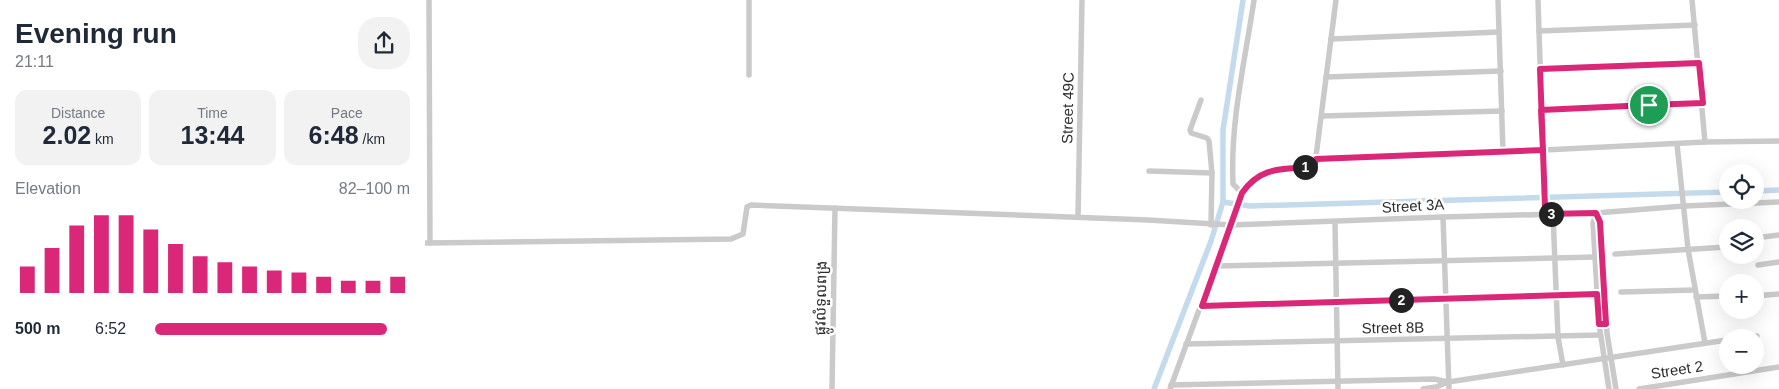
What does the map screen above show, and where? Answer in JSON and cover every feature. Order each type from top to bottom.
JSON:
[{"type":"street","points":[[428,243],[429,0]]},
{"type":"street","points":[[749,0],[749,75]]},
{"type":"street","name":"Street 49C","points":[[1078,217],[1082,0]]},
{"type":"street","points":[[1242,193],[1233,184],[1232,160],[1234,131],[1254,0]]},
{"type":"street","points":[[1336,0],[1315,164],[1311,167],[1267,172],[1259,175],[1242,193],[1217,266],[1171,387],[1338,386],[1434,379],[1448,382]]},
{"type":"street","points":[[1498,0],[1503,152]]},
{"type":"street","points":[[1538,0],[1545,211]]},
{"type":"street","points":[[1692,0],[1703,103],[1705,142]]},
{"type":"street","points":[[1539,31],[1695,25]]},
{"type":"street","points":[[1331,39],[1499,32]]},
{"type":"street","points":[[1540,69],[1699,63]]},
{"type":"street","points":[[1326,77],[1501,71]]},
{"type":"street","points":[[1201,100],[1191,133],[1207,138],[1209,141],[1213,172],[1211,225]]},
{"type":"street","points":[[1541,110],[1703,103]]},
{"type":"street","points":[[1322,116],[1502,110]]},
{"type":"street","points":[[1316,159],[1705,142],[1779,141]]},
{"type":"street","points":[[1677,144],[1688,249],[1705,343]]},
{"type":"street","points":[[1149,172],[1213,172]]},
{"type":"street","name":"Street 3A","points":[[428,243],[731,239],[743,234],[749,205],[1078,217],[1231,225],[1335,222],[1545,211],[1553,214],[1596,213],[1683,206],[1779,202]]},
{"type":"street","name":"ផ្លូវលំទួលពង្រ","points":[[833,389],[835,208]]},
{"type":"street","points":[[1596,213],[1593,223],[1597,297],[1600,335],[1609,389]]},
{"type":"street","points":[[1596,213],[1600,222],[1606,324],[1616,389]]},
{"type":"street","points":[[1553,214],[1558,337],[1563,365]]},
{"type":"street","points":[[1443,217],[1449,389]]},
{"type":"street","points":[[1335,222],[1338,386]]},
{"type":"street","points":[[1764,237],[1779,235]]},
{"type":"street","points":[[1615,254],[1719,247]]},
{"type":"street","points":[[1217,266],[1555,257],[1603,261]]},
{"type":"street","points":[[1757,265],[1779,262]]},
{"type":"street","points":[[1621,292],[1719,295]]},
{"type":"street","points":[[1764,295],[1779,294]]},
{"type":"street","points":[[1202,306],[1556,295],[1605,299]]},
{"type":"street","points":[[1599,324],[1606,324]]},
{"type":"street","name":"Street 8B","points":[[1186,344],[1600,335]]},
{"type":"street","points":[[1423,389],[1437,387],[1448,382],[1719,341]]},
{"type":"street","name":"Street 2","points":[[1639,389],[1779,367]]},
{"type":"waterway","points":[[1154,389],[1211,241],[1223,202],[1223,130],[1243,0]]},
{"type":"waterway","points":[[1764,191],[1779,190]]},
{"type":"waterway","points":[[1223,202],[1250,206],[1719,192]]},
{"type":"route","points":[[1649,105],[1541,110],[1543,150],[1316,159],[1315,164],[1311,167],[1267,172],[1259,175],[1253,179],[1242,193],[1202,306],[1597,294],[1599,324],[1606,324],[1600,222],[1596,213],[1545,214],[1545,207],[1543,150],[1540,69],[1699,63],[1703,103],[1649,105]]}]
